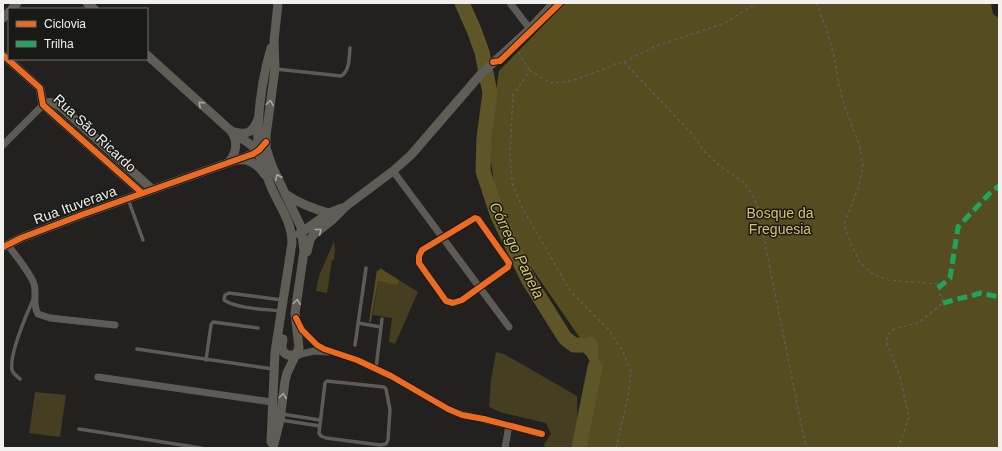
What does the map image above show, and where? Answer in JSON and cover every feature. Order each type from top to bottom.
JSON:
[{"type":"main road","points":[[272,448],[280,417],[286,377],[297,355],[299,343],[296,318],[304,251],[303,231],[270,160],[266,142],[275,69],[274,41],[278,3]]},
{"type":"main road","points":[[303,262],[313,236],[346,207],[393,171],[411,155],[493,62],[530,29],[554,3]]},
{"type":"main road","points":[[230,130],[237,133],[248,133],[256,125],[266,67],[274,41]]},
{"type":"main road","points":[[148,56],[230,130],[251,146],[259,150],[270,160]]},
{"type":"main road","name":"Rua São Ricardo","points":[[9,60],[40,88],[43,105],[142,193]]},
{"type":"main road","name":"Rua São Ricardo","points":[[43,105],[51,102],[56,103],[152,190]]},
{"type":"main road","points":[[258,117],[259,150],[272,188]]},
{"type":"main road","points":[[229,162],[236,148],[235,138],[230,130]]},
{"type":"main road","name":"Rua Ituverava","points":[[5,246],[21,238],[229,162],[259,150],[266,142]]},
{"type":"main road","points":[[229,162],[242,160],[254,164],[261,170],[272,188],[288,221],[292,235],[292,249]]},
{"type":"main road","points":[[286,195],[295,201],[329,213]]},
{"type":"main road","points":[[272,448],[272,402],[275,352],[292,249],[296,238],[303,231],[329,213],[346,207]]},
{"type":"main road","points":[[281,311],[284,324],[281,349],[288,355],[297,355]]},
{"type":"street","points":[[510,3],[530,29]]},
{"type":"street","points":[[3,146],[43,105]]},
{"type":"street","points":[[393,171],[509,327]]},
{"type":"street","points":[[475,218],[478,219],[509,263],[508,267],[462,300],[453,303],[446,301],[419,263],[419,256],[422,250],[443,237],[475,218]]},
{"type":"street","points":[[5,246],[32,280],[35,293],[35,309],[38,314],[50,318],[115,325]]},
{"type":"street","points":[[296,318],[302,330],[317,345],[376,368],[454,412],[542,434]]},
{"type":"street","points":[[297,355],[314,351],[332,352]]},
{"type":"street","points":[[98,377],[272,402]]},
{"type":"street","points":[[506,448],[509,425]]},
{"type":"lane","points":[[275,69],[341,76],[345,74],[347,70],[350,48]]},
{"type":"lane","points":[[128,198],[143,240]]},
{"type":"lane","points":[[355,345],[366,268]]},
{"type":"lane","points":[[20,379],[12,370],[12,361],[20,332],[35,293]]},
{"type":"lane","points":[[281,311],[230,303],[224,300],[225,295],[229,293],[283,300]]},
{"type":"lane","points":[[376,368],[382,319]]},
{"type":"lane","points":[[206,360],[211,325],[213,322],[258,328]]},
{"type":"lane","points":[[358,323],[381,327]]},
{"type":"lane","points":[[137,349],[274,370]]},
{"type":"lane","points":[[327,381],[384,387],[386,389],[390,410],[388,440],[386,444],[380,445],[326,438],[321,436],[319,433],[320,420],[325,383],[327,381]]},
{"type":"lane","points":[[280,417],[320,420]]},
{"type":"lane","points":[[280,417],[320,426]]},
{"type":"lane","points":[[79,429],[201,448]]},
{"type":"path","points":[[513,49],[530,71],[551,83],[571,81],[624,62],[656,46],[725,23],[757,3]]},
{"type":"path","points":[[816,3],[826,27],[836,64],[838,82],[844,104],[860,148],[863,166],[858,186],[844,224],[848,237],[860,263],[873,274],[888,280],[937,284],[943,303],[918,323],[894,329],[887,335],[887,344],[900,377],[909,418],[898,448]]},
{"type":"path","points":[[624,62],[691,133],[705,152],[719,165],[745,183],[757,204],[806,448]]},
{"type":"path","points":[[530,71],[513,95],[510,153],[512,183],[524,209],[571,292],[609,330],[623,352],[631,371],[628,396],[616,448]]},
{"type":"shaded area","points":[[334,241],[334,260],[332,260],[327,293],[316,291],[319,276]]},
{"type":"shaded area","points":[[399,280],[418,292],[395,344],[389,342],[392,318],[373,315],[378,281],[398,284]]},
{"type":"shaded area","points":[[589,336],[593,337],[597,341],[598,345],[598,381],[592,385],[591,368],[587,356],[571,346],[565,338],[577,342],[582,341]]},
{"type":"shaded area","points":[[496,352],[504,354],[577,396],[578,448],[545,448],[544,444],[551,434],[546,423],[500,412],[489,407],[491,379]]},
{"type":"shaded area","points":[[35,392],[66,395],[60,437],[29,433]]},
{"type":"green space","name":"Bosque da Freguesia","points":[[565,3],[991,3],[993,14],[999,18],[999,448],[581,448],[598,381],[598,345],[589,336],[582,341],[522,254],[497,201],[488,143],[499,71]]},
{"type":"green space","points":[[380,268],[399,280],[398,285],[378,281],[371,322],[369,322],[377,270],[379,271]]},
{"type":"waterway","name":"Córrego Panela","points":[[462,3],[482,52],[490,93],[484,138],[483,171],[497,214],[528,279],[565,338],[574,345],[582,345]]},
{"type":"waterway","name":"Córrego Panela","points":[[579,448],[595,367]]},
{"type":"marked path","points":[[938,288],[950,278],[958,227],[990,193],[999,186]]},
{"type":"marked path","points":[[943,303],[981,293],[999,297]]},
{"type":"cycle path","points":[[493,62],[500,61],[560,3]]},
{"type":"cycle path","points":[[3,55],[8,59]]},
{"type":"cycle path","points":[[9,60],[40,88],[43,105],[142,193]]},
{"type":"cycle path","points":[[3,247],[21,238],[84,214],[253,154],[266,142]]},
{"type":"cycle path","points":[[475,218],[478,219],[509,263],[508,267],[462,300],[453,303],[446,301],[419,263],[419,256],[422,250],[475,218]]},
{"type":"cycle path","points":[[296,318],[302,330],[317,345],[324,349],[357,360],[391,376],[448,409],[462,415],[542,434]]}]
